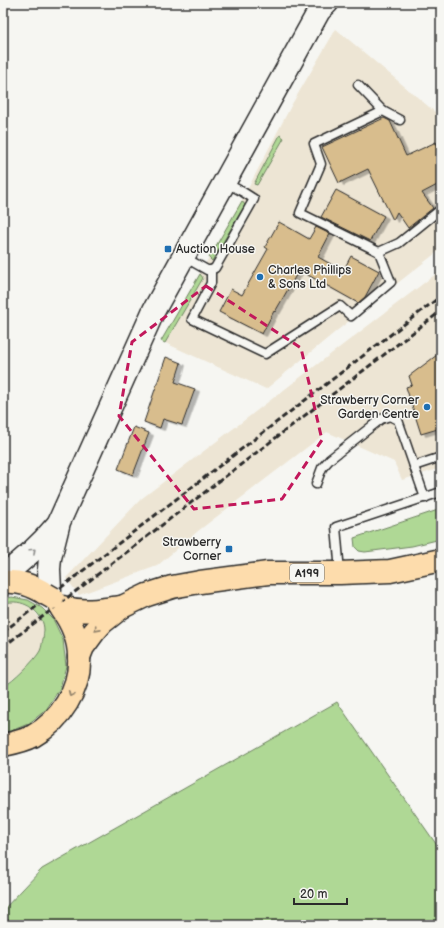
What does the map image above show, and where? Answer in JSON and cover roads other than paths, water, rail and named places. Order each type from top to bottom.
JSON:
[{"type":"main road","points":[[56,600],[49,575],[49,563],[59,522],[154,310],[319,11],[327,3]]},
{"type":"main road","points":[[3,575],[20,563],[34,550],[59,522]]},
{"type":"main road","name":"A199","points":[[3,745],[32,736],[47,727],[60,713],[70,698],[77,681],[80,657],[88,639],[104,622],[122,607],[147,596],[172,587],[268,573],[390,571],[441,560]]},
{"type":"main road","name":"A199","points":[[3,582],[22,583],[34,586],[56,600],[79,611],[122,607]]},
{"type":"main road","name":"A199","points":[[56,600],[70,623],[80,657]]},
{"type":"lane","points":[[358,85],[383,111],[400,120]]},
{"type":"lane","points":[[225,182],[254,199],[214,268],[211,270],[211,284],[192,319],[265,354],[340,306],[351,316],[391,282],[379,252],[300,213],[321,164],[314,144],[383,111]]},
{"type":"lane","points":[[379,252],[398,243],[441,208]]},
{"type":"lane","points":[[183,257],[200,267],[211,270]]},
{"type":"lane","points":[[316,484],[322,468],[330,459],[381,419],[390,416],[398,420],[425,498]]},
{"type":"lane","points":[[414,466],[441,457]]},
{"type":"lane","points":[[340,573],[336,527],[441,492]]},
{"type":"railway","points":[[3,632],[441,296]]},
{"type":"railway","points":[[3,647],[441,311]]},
{"type":"place","name":"Auction House","points":[[168,249]]},
{"type":"place","name":"Charles Phillips & Sons Ltd","points":[[260,277]]},
{"type":"place","name":"Strawberry Corner Garden Centre","points":[[427,407]]},
{"type":"place","name":"Strawberry Corner","points":[[229,549]]}]
